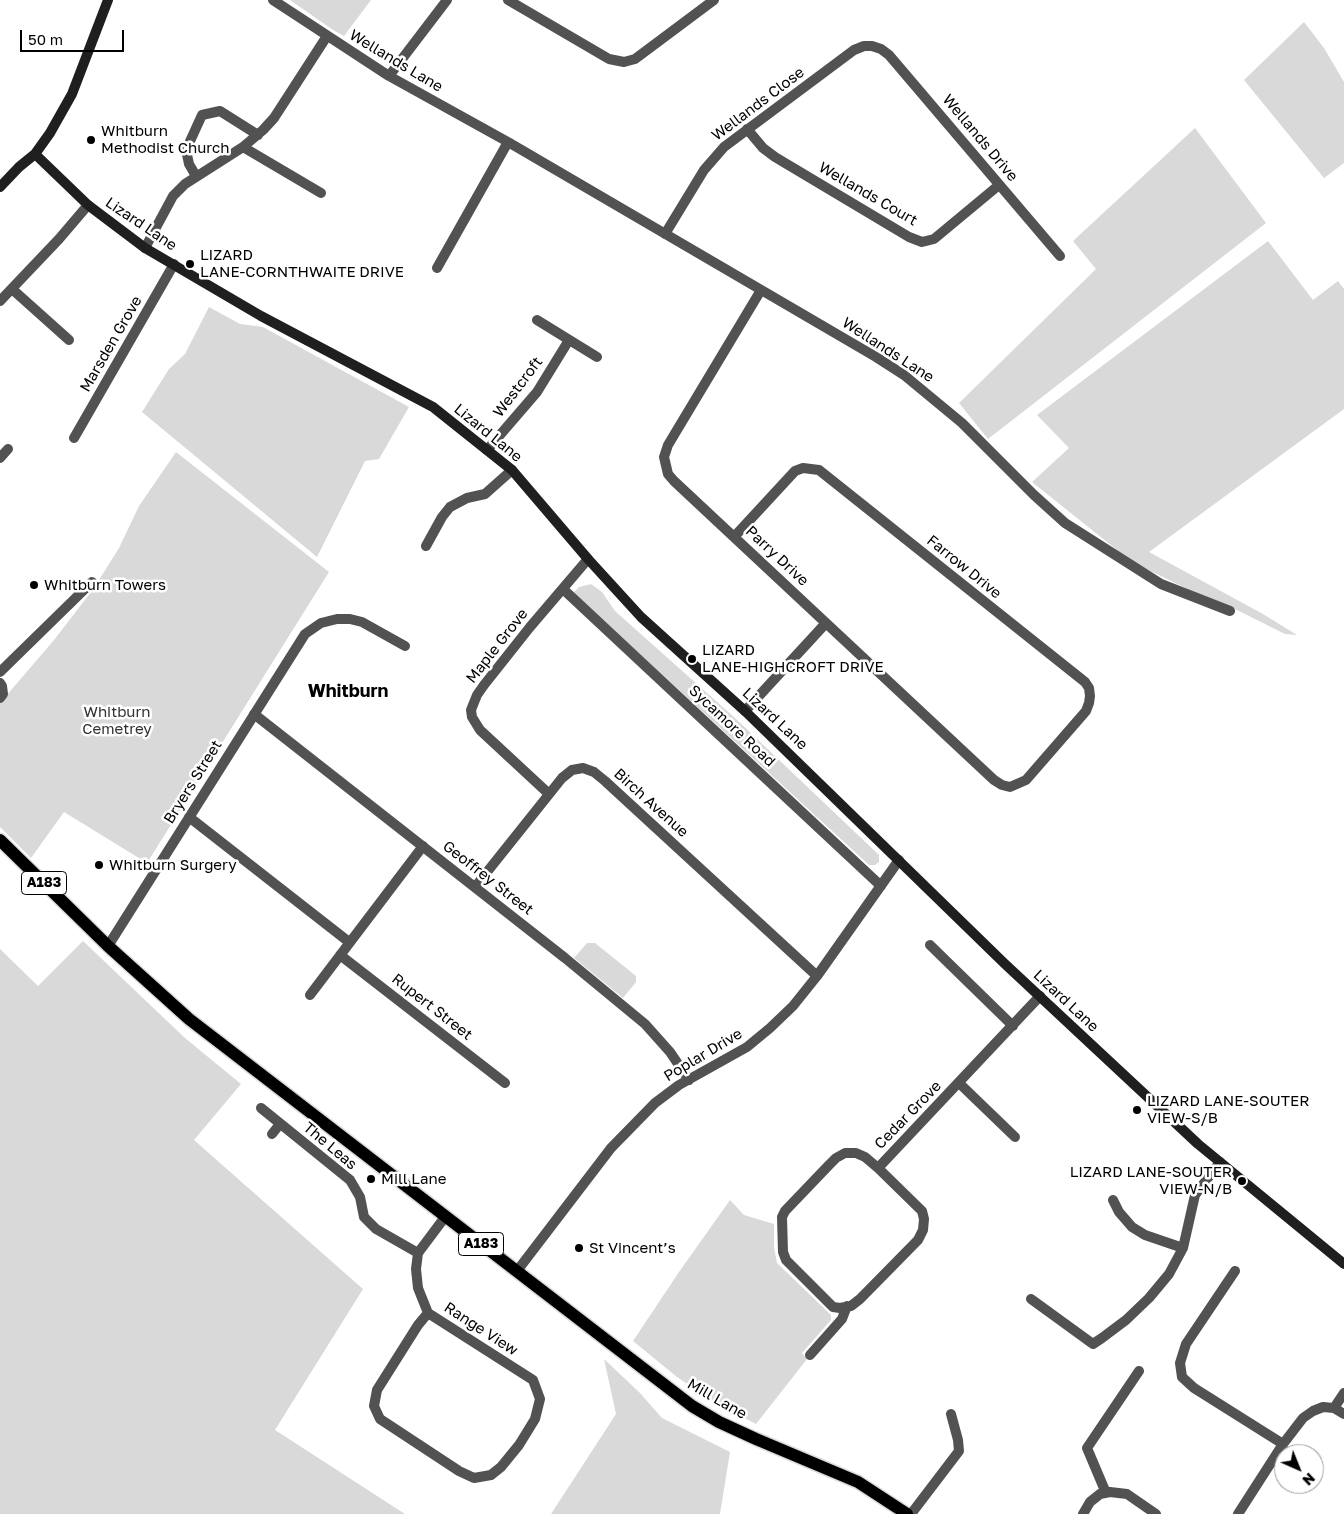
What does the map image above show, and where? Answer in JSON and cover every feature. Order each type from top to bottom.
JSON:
[{"type":"main road","name":"Mill Lane","points":[[0,840],[108,946],[189,1019],[692,1406],[719,1422],[756,1439],[858,1482],[907,1514]]},
{"type":"street","points":[[0,187],[19,166],[35,154],[50,133],[72,94],[108,0]]},
{"type":"street","name":"Wellands Lane","points":[[273,0],[388,76],[508,142],[904,375],[962,423],[1065,522],[1161,584],[1230,611]]},
{"type":"street","points":[[388,76],[448,0]]},
{"type":"street","points":[[508,0],[609,59],[624,62],[634,59],[714,0]]},
{"type":"street","points":[[145,248],[173,196],[196,176],[258,135],[280,110],[327,36]]},
{"type":"street","name":"Wellands Close","points":[[665,234],[704,170],[724,147],[854,50],[864,46],[872,46]]},
{"type":"street","name":"Wellands Drive","points":[[872,46],[881,49],[889,55],[1060,256]]},
{"type":"street","points":[[196,176],[189,164],[186,150],[202,115],[220,111],[258,135]]},
{"type":"street","name":"Wellands Court","points":[[747,129],[763,148],[775,157],[909,237],[922,242],[934,239],[945,231],[1000,185]]},
{"type":"street","points":[[437,268],[508,142]]},
{"type":"street","points":[[242,147],[320,193]]},
{"type":"street","name":"Lizard Lane","points":[[35,154],[88,205],[145,248],[270,320],[433,408],[512,470],[588,560],[641,617],[745,711],[1040,996],[1198,1144],[1344,1264]]},
{"type":"street","points":[[0,301],[59,240],[88,205]]},
{"type":"street","name":"Marsden Grove","points":[[74,438],[174,264]]},
{"type":"street","points":[[12,289],[69,340]]},
{"type":"street","name":"Parry Drive","points":[[761,290],[668,446],[664,457],[668,474],[994,780],[1010,787],[1026,780]]},
{"type":"street","points":[[536,320],[597,357]]},
{"type":"street","name":"Westcroft","points":[[487,450],[537,392],[569,340]]},
{"type":"street","points":[[0,458],[8,449]]},
{"type":"street","name":"Farrow Drive","points":[[734,537],[795,471],[803,468],[819,470],[1084,682],[1089,688],[1090,696],[1086,711],[1026,780]]},
{"type":"street","points":[[426,546],[442,517],[450,507],[467,498],[485,494],[512,470]]},
{"type":"street","name":"Maple Grove","points":[[549,794],[480,730],[472,717],[471,710],[476,695],[588,560]]},
{"type":"street","points":[[0,672],[92,582]]},
{"type":"street","name":"Sycamore Road","points":[[563,589],[881,886]]},
{"type":"street","name":"Bryers Street","points":[[108,946],[305,634],[321,623],[337,619],[350,620],[362,622],[405,646]]},
{"type":"street","points":[[745,711],[826,623]]},
{"type":"street","points":[[0,683],[3,694],[0,698]]},
{"type":"street","name":"Geoffrey Street","points":[[254,714],[475,887],[645,1024],[670,1052],[689,1080]]},
{"type":"street","name":"Birch Avenue","points":[[475,887],[562,778],[572,770],[583,768],[594,772],[817,976]]},
{"type":"street","points":[[189,816],[349,942]]},
{"type":"street","points":[[310,995],[422,846]]},
{"type":"street","name":"Poplar Drive","points":[[517,1271],[613,1146],[655,1103],[689,1080],[747,1047],[793,1006],[817,976],[899,860]]},
{"type":"street","points":[[930,945],[1012,1026]]},
{"type":"street","name":"Rupert Street","points":[[340,955],[505,1083]]},
{"type":"street","name":"Cedar Grove","points":[[878,1168],[1040,996]]},
{"type":"street","name":"Cedar Grove","points":[[959,1083],[1016,1137]]},
{"type":"street","name":"The Leas","points":[[261,1108],[350,1180],[360,1197],[364,1218],[376,1229],[418,1253]]},
{"type":"street","name":"The Leas","points":[[272,1134],[280,1124]]},
{"type":"street","name":"Cedar Grove","points":[[845,1153],[856,1153],[866,1157],[878,1168],[922,1211],[924,1219],[923,1230],[918,1240],[860,1299],[851,1306],[833,1307],[786,1260],[783,1252],[782,1217],[785,1210],[829,1165],[845,1153]]},
{"type":"street","points":[[1031,1299],[1093,1344],[1126,1320],[1149,1298],[1169,1274],[1183,1248],[1195,1195],[1220,1162]]},
{"type":"street","points":[[1113,1200],[1119,1212],[1132,1227],[1145,1235],[1183,1248]]},
{"type":"street","points":[[418,1253],[445,1217]]},
{"type":"street","name":"Range View","points":[[418,1253],[416,1269],[418,1288],[428,1313],[533,1380],[540,1399],[535,1419],[519,1446],[501,1467],[490,1475],[474,1478],[459,1471],[380,1419],[374,1406],[377,1390],[418,1324],[428,1313]]},
{"type":"street","points":[[1235,1270],[1186,1344],[1180,1363],[1182,1377],[1194,1388],[1283,1444],[1303,1418],[1313,1411],[1323,1407],[1334,1408],[1344,1414]]},
{"type":"street","name":"Cedar Grove","points":[[810,1355],[842,1318],[847,1306]]},
{"type":"street","points":[[1106,1493],[1087,1448],[1139,1371]]},
{"type":"street","points":[[1334,1408],[1344,1393]]},
{"type":"street","points":[[911,1514],[958,1451],[958,1440],[951,1414]]},
{"type":"street","points":[[1238,1514],[1274,1458]]},
{"type":"street","points":[[1083,1514],[1090,1502],[1100,1494],[1106,1493],[1127,1494],[1156,1514]]},
{"type":"green space","points":[[290,0],[371,0],[344,36]]},
{"type":"green space","points":[[1304,22],[1324,48],[1344,82],[1344,163],[1324,178],[1244,80]]},
{"type":"green space","points":[[1195,128],[1266,223],[988,439],[959,403],[1096,269],[1073,241]]},
{"type":"green space","points":[[1268,241],[1313,300],[1338,281],[1344,289],[1344,409],[1149,552],[1263,614],[1297,635],[1285,634],[1227,605],[1200,595],[1132,562],[1032,482],[1069,448],[1037,415]]},
{"type":"green space","points":[[209,307],[240,324],[263,327],[409,407],[379,459],[365,461],[317,557],[142,412],[169,369],[185,354]]},
{"type":"green space","name":"Whitburn Cemetrey","points":[[176,452],[329,572],[147,863],[64,812],[31,858],[0,827],[0,703],[54,640],[94,588],[119,548],[139,506]]},
{"type":"green space","points":[[591,584],[602,592],[615,611],[735,718],[879,855],[879,862],[875,865],[869,865],[574,592],[579,587]]},
{"type":"green space","points":[[83,941],[185,1038],[241,1084],[194,1140],[363,1289],[275,1430],[405,1514],[0,1514],[0,949],[38,986]]},
{"type":"green space","points":[[587,943],[595,943],[636,976],[636,982],[623,998],[574,958]]},
{"type":"green space","points":[[730,1200],[744,1215],[774,1224],[774,1248],[777,1263],[831,1315],[831,1320],[802,1353],[807,1359],[756,1424],[714,1402],[677,1377],[633,1341]]},
{"type":"green space","points":[[604,1359],[640,1393],[662,1418],[730,1452],[720,1514],[551,1514],[616,1414]]},
{"type":"place","name":"Whitburn Methodist Church","points":[[91,140]]},
{"type":"place","name":"LIZARD LANE-CORNTHWAITE DRIVE","points":[[190,264]]},
{"type":"place","name":"Whitburn Towers","points":[[34,585]]},
{"type":"place","name":"LIZARD LANE-HIGHCROFT DRIVE","points":[[692,659]]},
{"type":"place","name":"Whitburn Surgery","points":[[99,865]]},
{"type":"place","name":"LIZARD LANE-SOUTER VIEW-S/B","points":[[1137,1110]]},
{"type":"place","name":"Mill Lane","points":[[371,1179]]},
{"type":"place","name":"LIZARD LANE-SOUTER VIEW-N/B","points":[[1242,1181]]},
{"type":"place","name":"St Vincent’s","points":[[579,1248]]},
{"type":"district","name":"Whitburn","points":[[348,691]]}]
